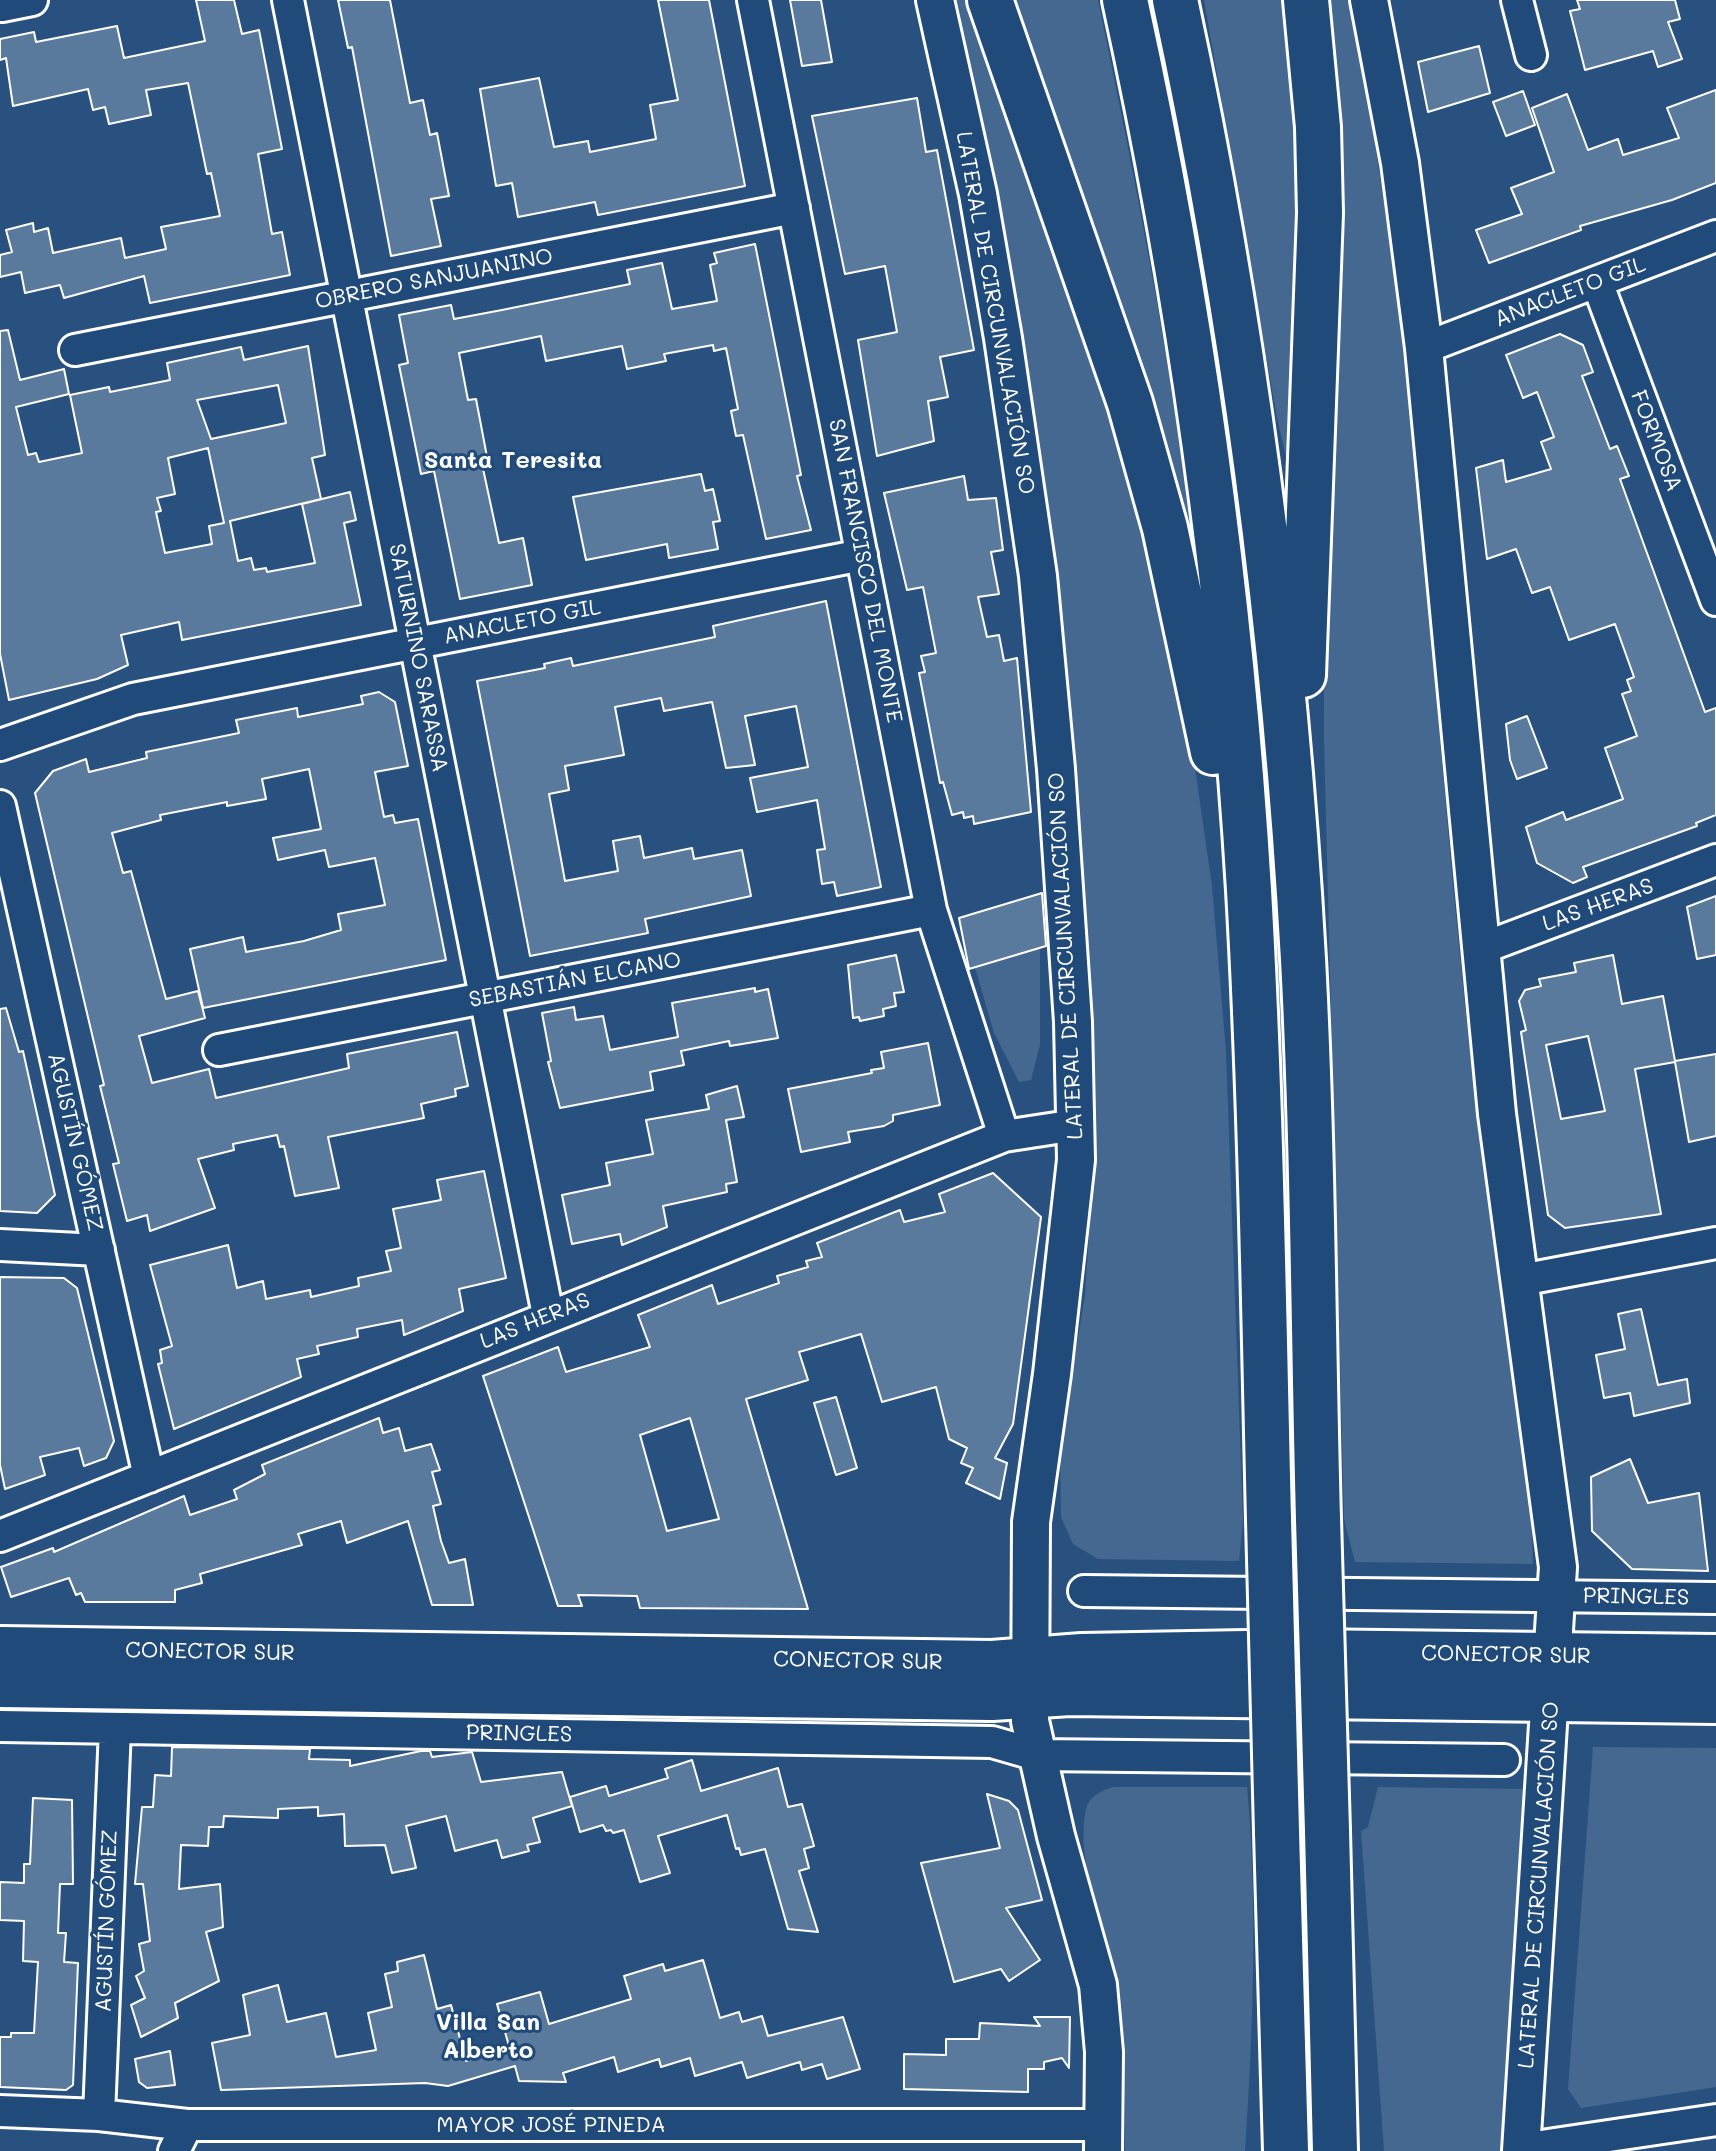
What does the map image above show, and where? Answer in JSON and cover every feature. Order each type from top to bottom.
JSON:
[{"type":"main road","points":[[990,0],[1116,357],[1152,480],[1208,724],[1253,983]]},
{"type":"main road","points":[[1125,0],[1180,288],[1222,584],[1239,760],[1253,983],[1286,2151]]},
{"type":"main road","points":[[1175,0],[1204,142],[1244,381],[1274,618],[1293,821],[1306,1043],[1335,2151]]},
{"type":"main road","points":[[1293,821],[1310,518],[1320,213],[1318,127],[1306,0]]},
{"type":"main road","name":"CONECTOR SUR","points":[[0,1649],[992,1663],[1030,1677],[1551,1700],[1716,1701]]},
{"type":"main road","name":"CONECTOR SUR","points":[[0,1685],[992,1698],[1030,1677],[1301,1652],[1716,1657]]},
{"type":"main road","points":[[1330,1930],[1363,2151]]},
{"type":"main road","points":[[1262,2151],[1280,1944]]},
{"type":"street","points":[[2,6],[32,0]]},
{"type":"street","name":"SATURNINO SARASSA","points":[[288,0],[548,1315]]},
{"type":"street","name":"SAN FRANCISCO DEL MONTE","points":[[753,0],[931,910],[1004,1136]]},
{"type":"street","name":"LATERAL DE CIRCUNVALACIÓN SO","points":[[935,0],[990,260],[1038,576],[1067,913],[1076,1125],[1072,1216],[1031,1522],[1030,1721],[1098,1985],[1104,2032],[1103,2138]]},
{"type":"street","name":"LATERAL DE CIRCUNVALACIÓN SO","points":[[1369,0],[1400,163],[1424,348],[1497,1114],[1558,1567],[1521,2150]]},
{"type":"street","points":[[1517,0],[1531,55]]},
{"type":"street","name":"OBRERO SANJUANINO","points":[[75,350],[794,208]]},
{"type":"street","name":"ANACLETO GIL","points":[[1424,348],[1716,236]]},
{"type":"street","name":"FORMOSA","points":[[1597,282],[1716,600]]},
{"type":"street","name":"ANACLETO GIL","points":[[0,745],[133,699],[862,555]]},
{"type":"street","name":"AGUSTÍN GÓMEZ","points":[[0,806],[149,1477]]},
{"type":"street","name":"LAS HERAS","points":[[1480,949],[1716,860]]},
{"type":"street","name":"SEBASTIÁN ELCANO","points":[[219,1050],[931,910]]},
{"type":"street","name":"LAS HERAS","points":[[0,1536],[548,1315],[1004,1136],[1076,1125]]},
{"type":"street","points":[[1521,1280],[1716,1243]]},
{"type":"street","points":[[0,1245],[99,1250]]},
{"type":"street","name":"PRINGLES","points":[[1084,1591],[1716,1598]]},
{"type":"street","name":"PRINGLES","points":[[0,1726],[992,1742],[1037,1755],[1504,1760]]},
{"type":"street","name":"AGUSTÍN GÓMEZ","points":[[99,2115],[115,1728]]},
{"type":"street","name":"MAYOR JOSÉ PINEDA","points":[[0,2111],[99,2115],[180,2138],[1103,2138]]},
{"type":"street","points":[[1521,2150],[1716,2120]]},
{"type":"shaded area","points":[[952,0],[973,0],[1128,449],[1192,747],[1212,886],[1226,1051],[1243,1521],[1239,1561],[1098,1559],[1073,1544],[1061,1517],[1060,1449],[1085,1295],[1096,1129],[1082,869],[1056,572],[1020,324],[982,130]]},
{"type":"shaded area","points":[[1006,0],[1098,0],[1169,372],[1199,597]]},
{"type":"shaded area","points":[[1204,0],[1293,0],[1305,103],[1294,492],[1277,418]]},
{"type":"shaded area","points":[[1323,0],[1349,0],[1389,237],[1416,476],[1467,1025],[1492,1233],[1531,1510],[1533,1564],[1355,1562],[1344,1519],[1324,741]]},
{"type":"shaded area","points":[[1040,944],[1040,1044],[1031,1080],[1019,1082],[994,1033],[974,964]]},
{"type":"shaded area","points":[[1593,1747],[1716,1748],[1716,2087],[1581,2108],[1568,2089]]},
{"type":"shaded area","points":[[1113,1787],[1247,1787],[1253,1969],[1245,2151],[1125,2151],[1124,2068],[1118,2006],[1111,1964],[1088,1875],[1083,1830],[1090,1801],[1100,1792]]},
{"type":"shaded area","points":[[1378,1787],[1526,1789],[1503,2151],[1384,2151],[1361,1831],[1368,1827]]},
{"type":"building","points":[[196,0],[234,0],[242,34],[259,30],[282,149],[258,154],[272,234],[282,232],[290,275],[150,303],[144,276],[64,298],[60,285],[25,293],[21,272],[0,277],[0,255],[12,252],[6,230],[33,223],[34,232],[48,228],[53,253],[121,238],[125,258],[166,249],[161,227],[220,216],[211,173],[207,174],[188,83],[146,90],[151,115],[109,124],[105,107],[93,110],[88,89],[13,106],[6,58],[0,60],[0,39],[34,32],[36,42],[117,26],[124,58],[205,41]]},
{"type":"building","points":[[338,0],[390,0],[410,103],[423,100],[430,135],[437,133],[449,196],[431,199],[441,246],[391,256],[352,47],[348,48]]},
{"type":"building","points":[[658,0],[709,0],[745,186],[598,215],[595,202],[518,217],[512,183],[496,186],[480,89],[539,78],[554,147],[588,141],[590,152],[656,139],[650,105],[678,100]]},
{"type":"building","points":[[790,0],[821,0],[832,62],[802,66]]},
{"type":"building","points":[[1577,0],[1675,0],[1680,19],[1668,22],[1682,59],[1658,67],[1653,51],[1585,70],[1570,11],[1580,9]]},
{"type":"building","points":[[1479,46],[1490,93],[1428,112],[1418,62]]},
{"type":"building","points":[[1716,90],[1716,183],[1672,200],[1580,226],[1581,230],[1489,263],[1476,230],[1522,214],[1511,188],[1554,172],[1532,108],[1567,94],[1588,150],[1618,139],[1623,155],[1679,138],[1667,108]]},
{"type":"building","points":[[1523,91],[1535,125],[1506,136],[1493,102]]},
{"type":"building","points":[[917,98],[926,152],[937,150],[974,350],[940,357],[948,397],[928,401],[934,441],[877,456],[858,340],[897,332],[885,266],[845,274],[812,116]]},
{"type":"building","points":[[755,244],[801,475],[797,476],[811,530],[766,539],[743,435],[736,436],[731,411],[738,409],[726,348],[714,351],[713,345],[664,354],[666,361],[627,369],[622,346],[546,361],[541,336],[459,353],[468,400],[476,399],[488,462],[482,464],[499,543],[523,538],[532,585],[460,599],[434,471],[421,474],[399,365],[408,363],[399,315],[451,305],[454,319],[502,310],[630,284],[627,270],[662,263],[672,309],[717,301],[710,265],[717,263],[714,253]]},
{"type":"building","points":[[8,330],[20,380],[64,369],[69,394],[16,407],[28,455],[36,453],[39,462],[82,453],[70,395],[109,387],[110,392],[170,380],[167,363],[241,347],[244,360],[308,346],[325,455],[312,458],[321,499],[230,521],[238,561],[251,558],[254,570],[266,568],[267,572],[315,563],[302,504],[350,492],[356,520],[344,523],[361,605],[182,640],[179,622],[121,635],[128,665],[97,679],[9,700],[0,654],[0,331]],"holes":[[[278,385],[286,423],[211,439],[197,400]],[[208,448],[224,523],[209,526],[212,544],[165,553],[156,512],[161,511],[157,498],[175,494],[168,458]]]},
{"type":"building","points":[[1560,334],[1583,345],[1593,372],[1582,376],[1610,449],[1617,446],[1629,476],[1620,479],[1705,712],[1716,708],[1716,815],[1696,823],[1697,826],[1583,867],[1587,877],[1573,883],[1537,863],[1526,827],[1563,812],[1566,820],[1623,799],[1605,748],[1637,736],[1622,694],[1631,691],[1627,680],[1634,677],[1615,624],[1569,640],[1550,587],[1532,593],[1516,549],[1487,559],[1476,468],[1503,460],[1506,482],[1551,469],[1541,442],[1554,437],[1537,392],[1523,398],[1506,355]]},
{"type":"building","points":[[701,474],[705,491],[713,489],[720,521],[713,522],[718,549],[669,558],[667,544],[586,560],[573,497]]},
{"type":"building","points":[[964,476],[968,500],[996,498],[1003,550],[991,552],[999,594],[978,597],[987,637],[999,635],[1004,661],[1017,658],[1031,812],[974,824],[973,816],[964,818],[963,812],[952,815],[943,782],[940,783],[919,673],[925,672],[921,656],[936,653],[923,587],[907,590],[884,493]]},
{"type":"building","points":[[826,601],[881,887],[837,896],[834,882],[822,884],[817,850],[825,849],[817,800],[757,812],[750,778],[808,767],[796,706],[745,716],[755,765],[726,768],[712,702],[664,711],[661,698],[615,707],[624,755],[565,766],[569,790],[549,794],[565,881],[618,871],[613,841],[640,836],[644,858],[692,848],[694,859],[742,850],[751,896],[645,919],[648,933],[530,956],[477,681],[545,668],[544,664],[571,658],[573,666],[715,637],[713,626]]},
{"type":"building","points":[[379,692],[395,702],[408,766],[375,772],[384,817],[393,815],[395,823],[418,819],[446,960],[203,1008],[190,949],[243,937],[246,952],[304,941],[341,930],[338,914],[385,905],[375,858],[329,867],[325,850],[278,860],[273,838],[321,829],[309,769],[262,779],[266,799],[227,806],[227,802],[160,815],[161,820],[112,833],[123,873],[131,871],[166,999],[198,991],[205,1018],[139,1036],[152,1083],[209,1069],[216,1098],[349,1068],[347,1054],[457,1032],[468,1086],[455,1089],[456,1096],[421,1104],[424,1118],[328,1137],[339,1188],[295,1196],[284,1146],[280,1147],[277,1135],[233,1144],[234,1150],[198,1159],[215,1208],[150,1231],[147,1215],[127,1221],[113,1164],[119,1163],[100,1086],[104,1085],[35,793],[53,771],[86,759],[89,772],[147,758],[146,752],[239,733],[236,720],[297,708],[298,717],[363,704],[361,696]]},
{"type":"building","points":[[1527,716],[1547,768],[1517,779],[1510,760],[1506,724]]},
{"type":"building","points":[[1042,893],[1046,946],[969,969],[959,918]]},
{"type":"building","points":[[1716,896],[1716,955],[1697,959],[1687,907]]},
{"type":"building","points":[[896,955],[904,992],[894,993],[896,1006],[883,1009],[884,1016],[860,1021],[859,1017],[853,1018],[848,965]]},
{"type":"building","points":[[1613,955],[1622,1004],[1663,996],[1675,1061],[1716,1054],[1716,1136],[1689,1142],[1675,1062],[1635,1069],[1661,1214],[1565,1228],[1548,1215],[1521,1032],[1526,1030],[1519,1001],[1525,990],[1541,986],[1539,979],[1576,972],[1574,963]],"holes":[[[1588,1036],[1605,1111],[1561,1119],[1546,1045]]]},
{"type":"building","points":[[755,988],[755,992],[768,989],[778,1038],[730,1046],[729,1041],[681,1051],[684,1065],[650,1072],[653,1090],[560,1108],[548,1062],[551,1061],[542,1013],[574,1007],[576,1020],[603,1016],[610,1050],[678,1037],[672,1003]]},
{"type":"building","points":[[6,1008],[19,1052],[23,1051],[55,1195],[37,1213],[0,1211],[0,1009]]},
{"type":"building","points":[[928,1043],[940,1105],[893,1115],[893,1121],[884,1126],[848,1132],[850,1142],[801,1152],[788,1089],[872,1073],[871,1070],[884,1068],[881,1052]]},
{"type":"building","points":[[737,1086],[744,1117],[726,1120],[737,1182],[726,1184],[727,1192],[663,1206],[667,1227],[622,1245],[620,1234],[572,1244],[562,1195],[610,1185],[606,1163],[653,1154],[646,1120],[709,1109],[706,1095]]},
{"type":"building","points":[[484,1171],[506,1278],[459,1289],[463,1311],[404,1335],[402,1320],[357,1329],[358,1337],[317,1346],[319,1354],[297,1359],[301,1377],[174,1429],[158,1364],[162,1363],[160,1350],[172,1346],[150,1265],[228,1245],[237,1288],[263,1281],[266,1299],[310,1290],[311,1297],[359,1286],[358,1278],[391,1271],[386,1251],[401,1248],[393,1209],[441,1200],[437,1180]]},
{"type":"building","points":[[993,1173],[1041,1217],[1013,1424],[995,1458],[1007,1463],[1000,1499],[966,1483],[973,1468],[961,1463],[967,1448],[949,1439],[936,1387],[882,1402],[861,1334],[799,1352],[808,1380],[746,1399],[808,1609],[640,1608],[637,1596],[578,1595],[582,1606],[558,1606],[483,1376],[558,1347],[566,1372],[650,1347],[638,1315],[712,1285],[718,1304],[779,1283],[777,1276],[808,1267],[806,1261],[822,1257],[817,1243],[900,1210],[904,1222],[945,1212],[939,1194]],"holes":[[[690,1418],[719,1519],[667,1531],[640,1435]]]},
{"type":"building","points":[[0,1277],[64,1278],[77,1288],[114,1441],[106,1458],[84,1466],[79,1448],[40,1457],[45,1475],[5,1489],[0,1465]]},
{"type":"building","points":[[1641,1309],[1658,1385],[1687,1379],[1690,1403],[1634,1416],[1630,1393],[1604,1398],[1596,1355],[1625,1349],[1618,1314]]},
{"type":"building","points":[[836,1397],[857,1468],[836,1475],[814,1403]]},
{"type":"building","points":[[379,1418],[383,1433],[399,1428],[405,1451],[431,1444],[440,1470],[432,1472],[441,1504],[433,1506],[441,1541],[449,1563],[465,1559],[473,1605],[432,1605],[408,1521],[347,1543],[341,1521],[298,1534],[302,1545],[200,1574],[202,1583],[175,1590],[175,1602],[85,1602],[81,1593],[76,1595],[69,1578],[11,1597],[1,1567],[53,1548],[54,1552],[184,1496],[190,1515],[237,1499],[234,1490],[265,1474],[262,1465]]},
{"type":"building","points":[[1630,1459],[1648,1503],[1699,1493],[1708,1571],[1632,1569],[1592,1531],[1591,1477]]},
{"type":"building","points":[[172,1747],[310,1749],[309,1759],[350,1760],[350,1766],[421,1751],[430,1751],[432,1757],[472,1752],[481,1782],[562,1772],[572,1806],[533,1818],[540,1842],[527,1845],[529,1851],[502,1858],[497,1840],[455,1851],[446,1816],[406,1826],[416,1868],[392,1873],[385,1845],[345,1846],[344,1814],[318,1816],[318,1807],[278,1809],[278,1818],[224,1816],[223,1827],[209,1827],[208,1846],[181,1845],[179,1889],[220,1884],[223,1927],[206,1932],[219,1981],[175,2003],[178,2018],[141,2037],[131,2005],[145,1998],[136,1976],[144,1971],[139,1944],[150,1941],[143,1884],[135,1884],[142,1807],[153,1807],[155,1775],[171,1776]]},
{"type":"building","points":[[692,1760],[701,1791],[778,1768],[788,1807],[802,1804],[814,1846],[804,1849],[809,1868],[799,1871],[818,1932],[788,1929],[765,1849],[741,1855],[739,1848],[736,1849],[727,1815],[658,1836],[670,1873],[640,1882],[624,1830],[613,1833],[606,1831],[603,1825],[580,1832],[570,1797],[606,1786],[609,1796],[668,1778],[665,1769]]},
{"type":"building","points":[[987,1794],[1009,1801],[1018,1810],[1042,1900],[1006,1908],[1040,1960],[1009,1981],[1001,1969],[954,1982],[921,1863],[1000,1848]]},
{"type":"building","points":[[33,1798],[72,1800],[73,1884],[60,1884],[58,1933],[66,1933],[64,1962],[78,1963],[73,2085],[66,2090],[0,2087],[0,2037],[11,2037],[11,2033],[34,2033],[38,1962],[23,1961],[24,1921],[0,1920],[0,1882],[24,1883],[24,1864],[30,1864]]},
{"type":"building","points":[[424,1955],[437,2009],[451,2005],[466,2061],[509,2046],[497,2004],[540,1992],[549,2024],[631,1999],[624,1976],[663,1964],[665,1971],[703,1960],[720,2018],[739,2012],[742,2022],[762,2016],[768,2036],[843,2017],[860,2069],[827,2079],[822,2064],[802,2070],[800,2062],[747,2078],[742,2062],[695,2076],[690,2058],[661,2067],[659,2059],[618,2072],[614,2057],[563,2073],[566,2082],[519,2081],[515,2066],[448,2086],[425,2083],[221,2090],[212,2043],[250,2035],[243,1995],[278,1985],[287,2022],[326,2013],[336,2057],[376,2050],[368,2013],[392,2007],[385,1974],[398,1971],[397,1962]]},
{"type":"building","points":[[1034,2017],[1070,2017],[1069,2068],[1062,2058],[1044,2062],[1044,2069],[1028,2069],[1028,2092],[904,2089],[904,2054],[946,2055],[946,2039],[979,2039],[980,2023],[1040,2026]]},
{"type":"building","points":[[170,2051],[175,2085],[147,2088],[139,2082],[135,2059]]},
{"type":"district","name":"Santa Teresita","points":[[513,461]]},
{"type":"district","name":"Villa San Alberto","points":[[488,2037]]}]
